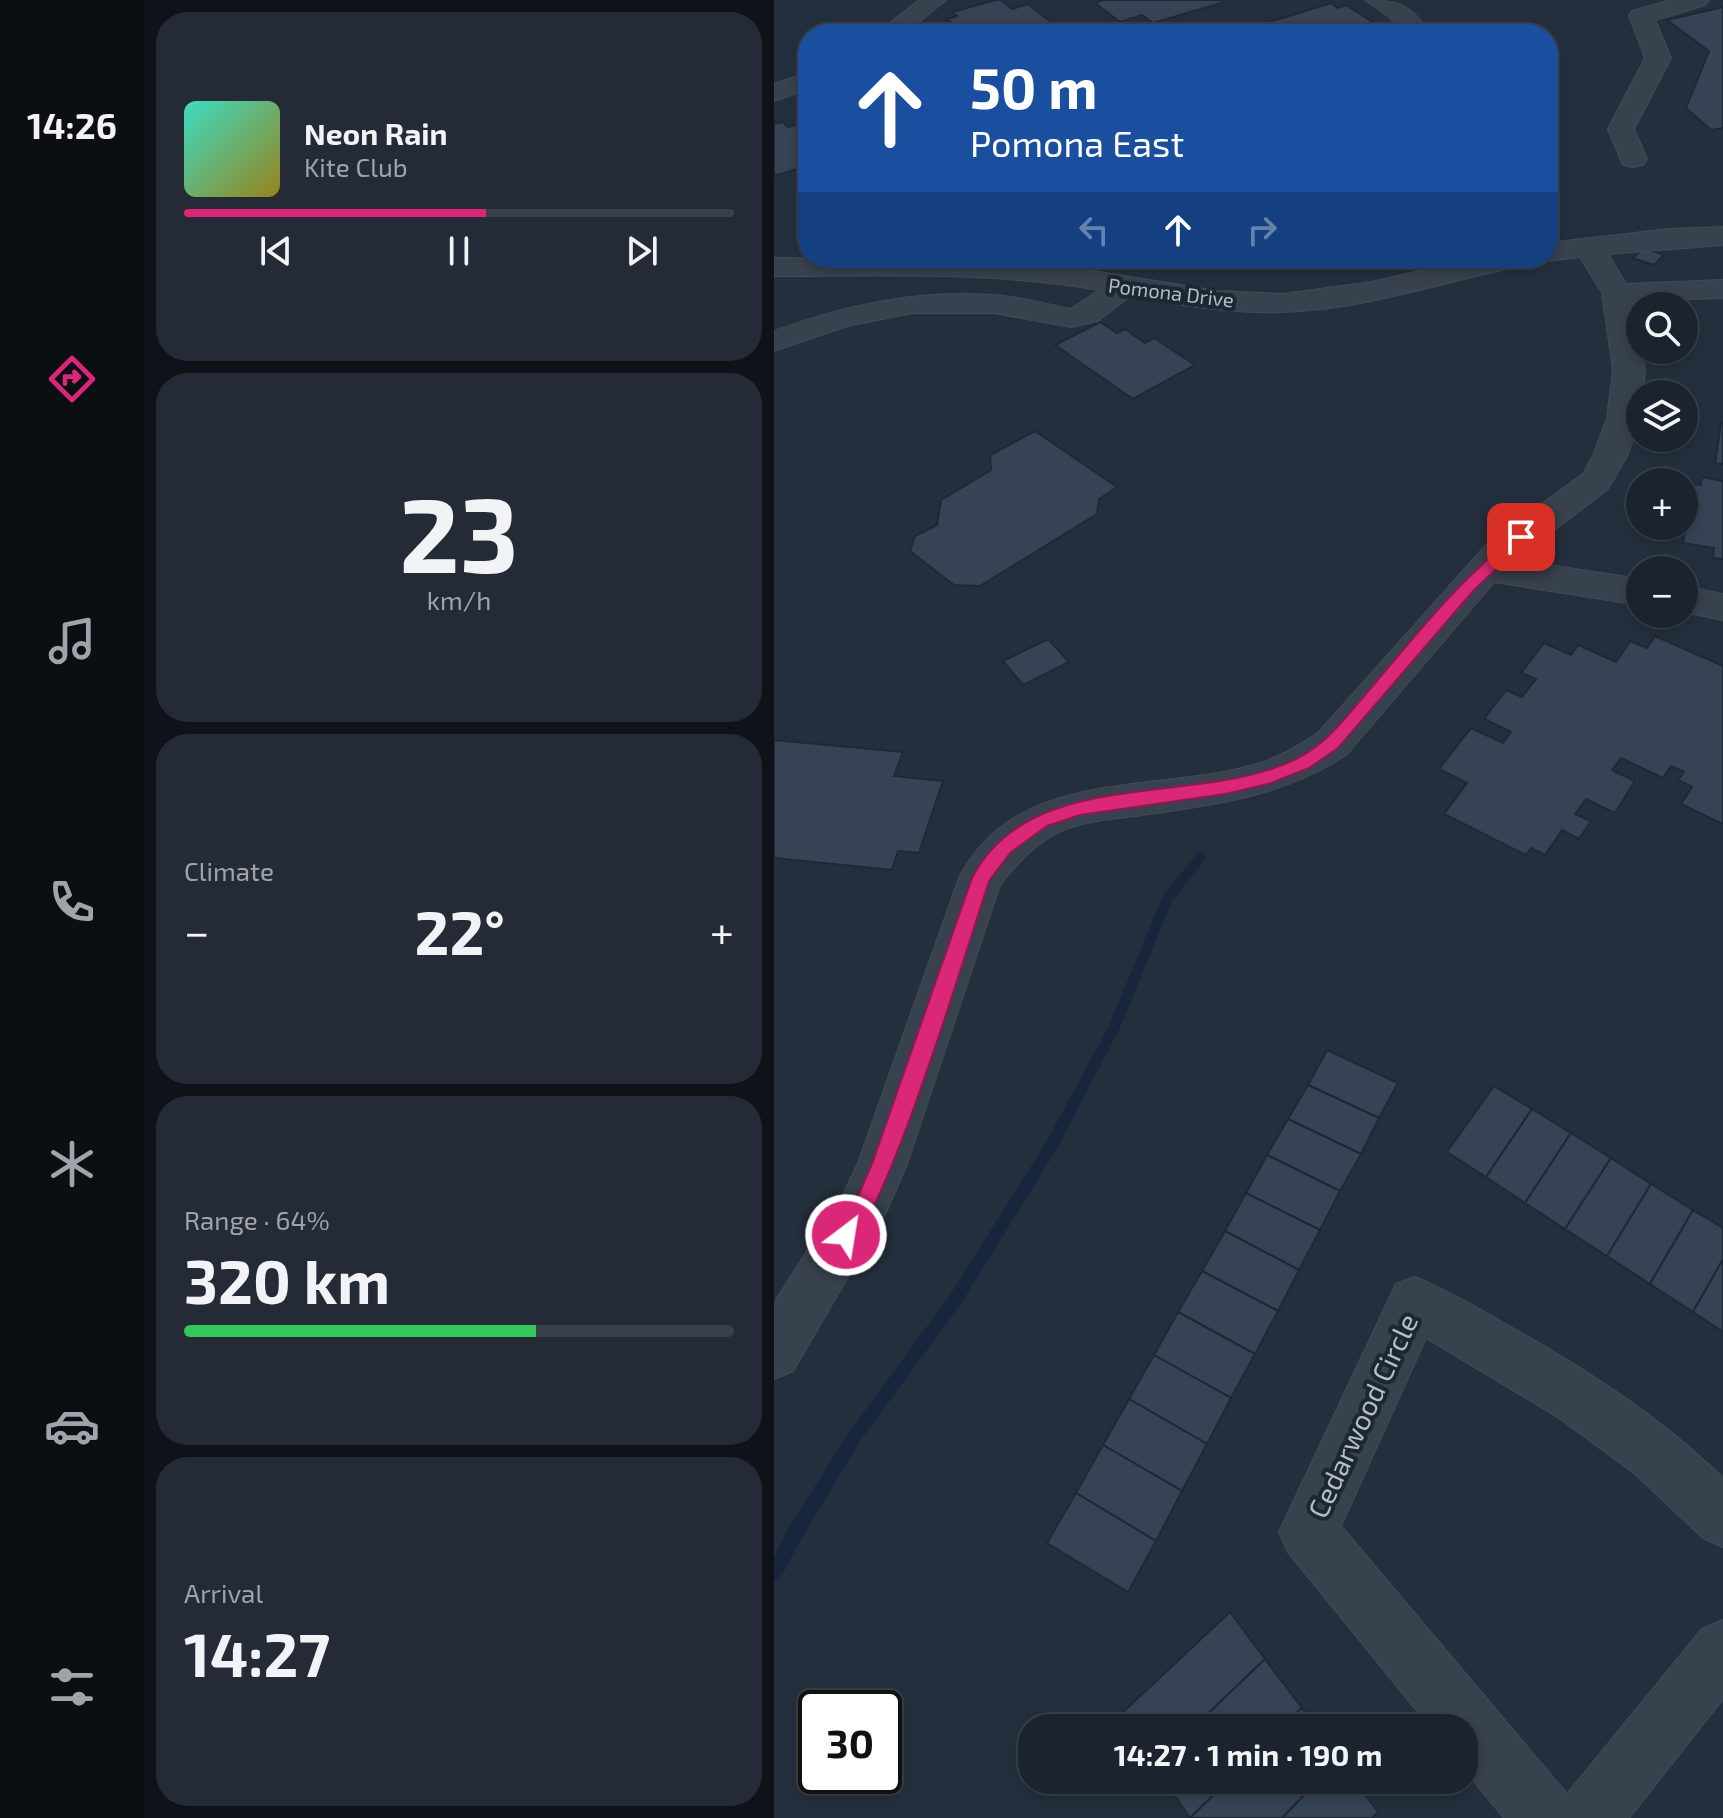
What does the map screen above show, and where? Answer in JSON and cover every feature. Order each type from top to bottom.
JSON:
[{"type":"street","points":[[902,24],[934,0]]},
{"type":"street","points":[[1377,0],[1397,11],[1409,24]]},
{"type":"street","points":[[1633,159],[1621,129],[1658,58],[1641,16],[1697,0]]},
{"type":"street","points":[[774,93],[798,84]]},
{"type":"street","points":[[1652,209],[1669,238]]},
{"type":"street","points":[[1558,250],[1669,238],[1723,236]]},
{"type":"street","points":[[774,1352],[862,1210],[882,1164],[981,878],[1005,847],[1040,822],[1079,808],[1225,787],[1268,777],[1303,763],[1332,744],[1501,552],[1596,481],[1610,456],[1624,418],[1629,369],[1617,293],[1588,246]]},
{"type":"street","name":"Pomona Drive","points":[[774,267],[798,267]]},
{"type":"street","name":"Pomona Drive","points":[[997,268],[1173,297],[1260,304],[1317,301],[1384,291],[1476,268]]},
{"type":"street","points":[[774,342],[839,318],[912,304],[994,304],[1071,318],[1087,314],[1121,288],[1121,277],[1131,268]]},
{"type":"street","points":[[1617,293],[1723,289]]},
{"type":"street","points":[[1486,568],[1626,590]]},
{"type":"street","points":[[1698,602],[1723,607]]},
{"type":"street","name":"Cedarwood Circle","points":[[1545,1818],[1308,1532],[1415,1303],[1494,1346],[1591,1405],[1690,1483],[1723,1518]]},
{"type":"street","points":[[1589,1818],[1723,1650]]},
{"type":"building","points":[[1001,0],[1012,9],[1028,4],[1053,24],[953,24],[947,19],[957,16],[952,12]]},
{"type":"building","points":[[1103,0],[1225,2],[1153,23],[1142,15],[1120,22],[1095,3]]},
{"type":"building","points":[[1331,3],[1338,8],[1346,5],[1375,24],[1263,24]]},
{"type":"building","points":[[1723,7],[1723,128],[1711,130],[1686,108],[1709,51],[1667,20]]},
{"type":"building","points":[[783,122],[788,127],[798,124],[798,168],[774,176],[774,124]]},
{"type":"building","points":[[1644,248],[1664,255],[1654,265],[1633,258]]},
{"type":"building","points":[[1100,322],[1117,333],[1125,329],[1145,343],[1154,338],[1195,365],[1133,399],[1055,345]]},
{"type":"building","points":[[1723,423],[1723,464],[1715,463]]},
{"type":"building","points":[[1035,431],[1117,487],[1099,499],[1097,514],[980,586],[954,585],[910,551],[915,536],[937,525],[941,500],[991,470],[990,455]]},
{"type":"building","points":[[1702,477],[1723,481],[1723,559],[1713,558],[1714,548],[1683,543],[1684,540],[1698,540],[1698,484],[1701,485]]},
{"type":"building","points":[[1655,636],[1723,666],[1723,824],[1681,804],[1692,787],[1678,780],[1684,772],[1671,766],[1663,778],[1621,758],[1612,770],[1635,781],[1615,813],[1586,799],[1575,814],[1591,821],[1579,839],[1562,830],[1545,855],[1531,848],[1526,855],[1444,814],[1467,783],[1439,769],[1471,728],[1503,743],[1511,732],[1484,719],[1506,690],[1522,697],[1536,679],[1521,673],[1544,643],[1571,655],[1578,645],[1616,662],[1630,641],[1647,648]]},
{"type":"building","points":[[1048,639],[1069,662],[1023,685],[1003,661]]},
{"type":"building","points":[[774,740],[903,752],[894,776],[943,781],[919,853],[898,851],[892,870],[774,858]]},
{"type":"building","points":[[1327,1050],[1398,1083],[1379,1118],[1308,1085]]},
{"type":"building","points":[[1308,1085],[1379,1118],[1361,1154],[1288,1119]]},
{"type":"building","points":[[1494,1086],[1532,1109],[1486,1177],[1447,1152]]},
{"type":"building","points":[[1532,1109],[1571,1133],[1525,1203],[1486,1177]]},
{"type":"building","points":[[1288,1119],[1361,1154],[1340,1191],[1267,1155]]},
{"type":"building","points":[[1571,1133],[1611,1158],[1565,1229],[1525,1203]]},
{"type":"building","points":[[1267,1155],[1340,1191],[1320,1230],[1246,1193]]},
{"type":"building","points":[[1611,1158],[1651,1184],[1607,1256],[1565,1229]]},
{"type":"building","points":[[1651,1184],[1693,1210],[1650,1284],[1607,1256]]},
{"type":"building","points":[[1246,1193],[1320,1230],[1299,1270],[1225,1231]]},
{"type":"building","points":[[1693,1210],[1723,1228],[1723,1259],[1693,1312],[1650,1284]]},
{"type":"building","points":[[1225,1231],[1299,1270],[1278,1311],[1202,1271]]},
{"type":"building","points":[[1723,1259],[1723,1332],[1693,1312]]},
{"type":"building","points":[[1202,1271],[1278,1311],[1255,1354],[1178,1312]]},
{"type":"building","points":[[1178,1312],[1255,1354],[1231,1398],[1154,1355]]},
{"type":"building","points":[[1154,1355],[1231,1398],[1207,1444],[1129,1399]]},
{"type":"building","points":[[1129,1399],[1207,1444],[1182,1491],[1103,1445]]},
{"type":"building","points":[[1103,1445],[1182,1491],[1156,1541],[1076,1493]]},
{"type":"building","points":[[1076,1493],[1156,1541],[1128,1592],[1047,1543]]},
{"type":"building","points":[[1230,1612],[1265,1659],[1208,1714],[1121,1714]]},
{"type":"building","points":[[1265,1659],[1302,1708],[1296,1714],[1208,1714]]},
{"type":"building","points":[[1174,1794],[1215,1794],[1190,1818]]},
{"type":"building","points":[[1215,1794],[1305,1794],[1282,1818],[1190,1818]]},
{"type":"building","points":[[1305,1794],[1364,1794],[1378,1812],[1372,1818],[1282,1818]]},
{"type":"waterway","points":[[774,1573],[855,1436],[955,1300],[1050,1148],[1113,1030],[1167,898],[1201,857]]},
{"type":"route","points":[[846,1235],[862,1210],[882,1164],[981,878],[1005,847],[1040,822],[1079,808],[1225,787],[1268,777],[1303,763],[1332,744],[1468,586],[1501,552],[1521,537]]}]
